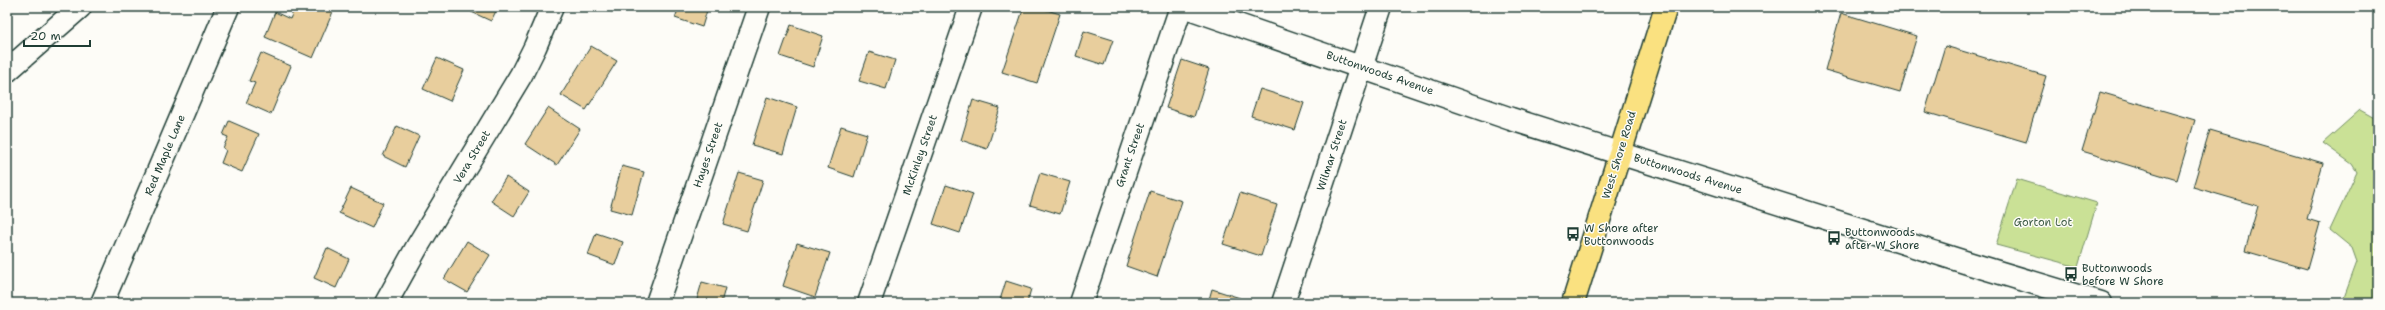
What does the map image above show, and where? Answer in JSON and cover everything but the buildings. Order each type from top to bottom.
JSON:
[{"type":"main road","name":"West Shore Road","points":[[1573,303],[1619,152],[1666,7]]},
{"type":"street","points":[[7,71],[80,7]]},
{"type":"street","name":"Red Maple Lane","points":[[102,303],[228,7]]},
{"type":"street","name":"Vera Street","points":[[386,303],[417,246],[521,75],[552,7]]},
{"type":"street","name":"Hayes Street","points":[[657,303],[759,7]]},
{"type":"street","name":"McKinley Street","points":[[869,303],[971,7]]},
{"type":"street","name":"Grant Street","points":[[1081,303],[1181,7]]},
{"type":"street","name":"Buttonwoods Avenue","points":[[1186,7],[1511,119],[1971,264],[2101,303]]},
{"type":"street","name":"Wilmar Street","points":[[1283,303],[1382,7]]},
{"type":"green space","points":[[2360,110],[2378,120],[2378,303],[2342,303],[2357,262],[2352,248],[2330,230],[2357,172],[2352,164],[2323,143]]},
{"type":"green space","name":"Gorton Lot","points":[[2017,179],[2097,203],[2078,267],[1996,245]]},
{"type":"place","name":"W Shore after Buttonwoods","points":[[1573,234]]},
{"type":"place","name":"Buttonwoods after W Shore","points":[[1834,238]]},
{"type":"place","name":"Buttonwoods before W Shore","points":[[2071,274]]}]
